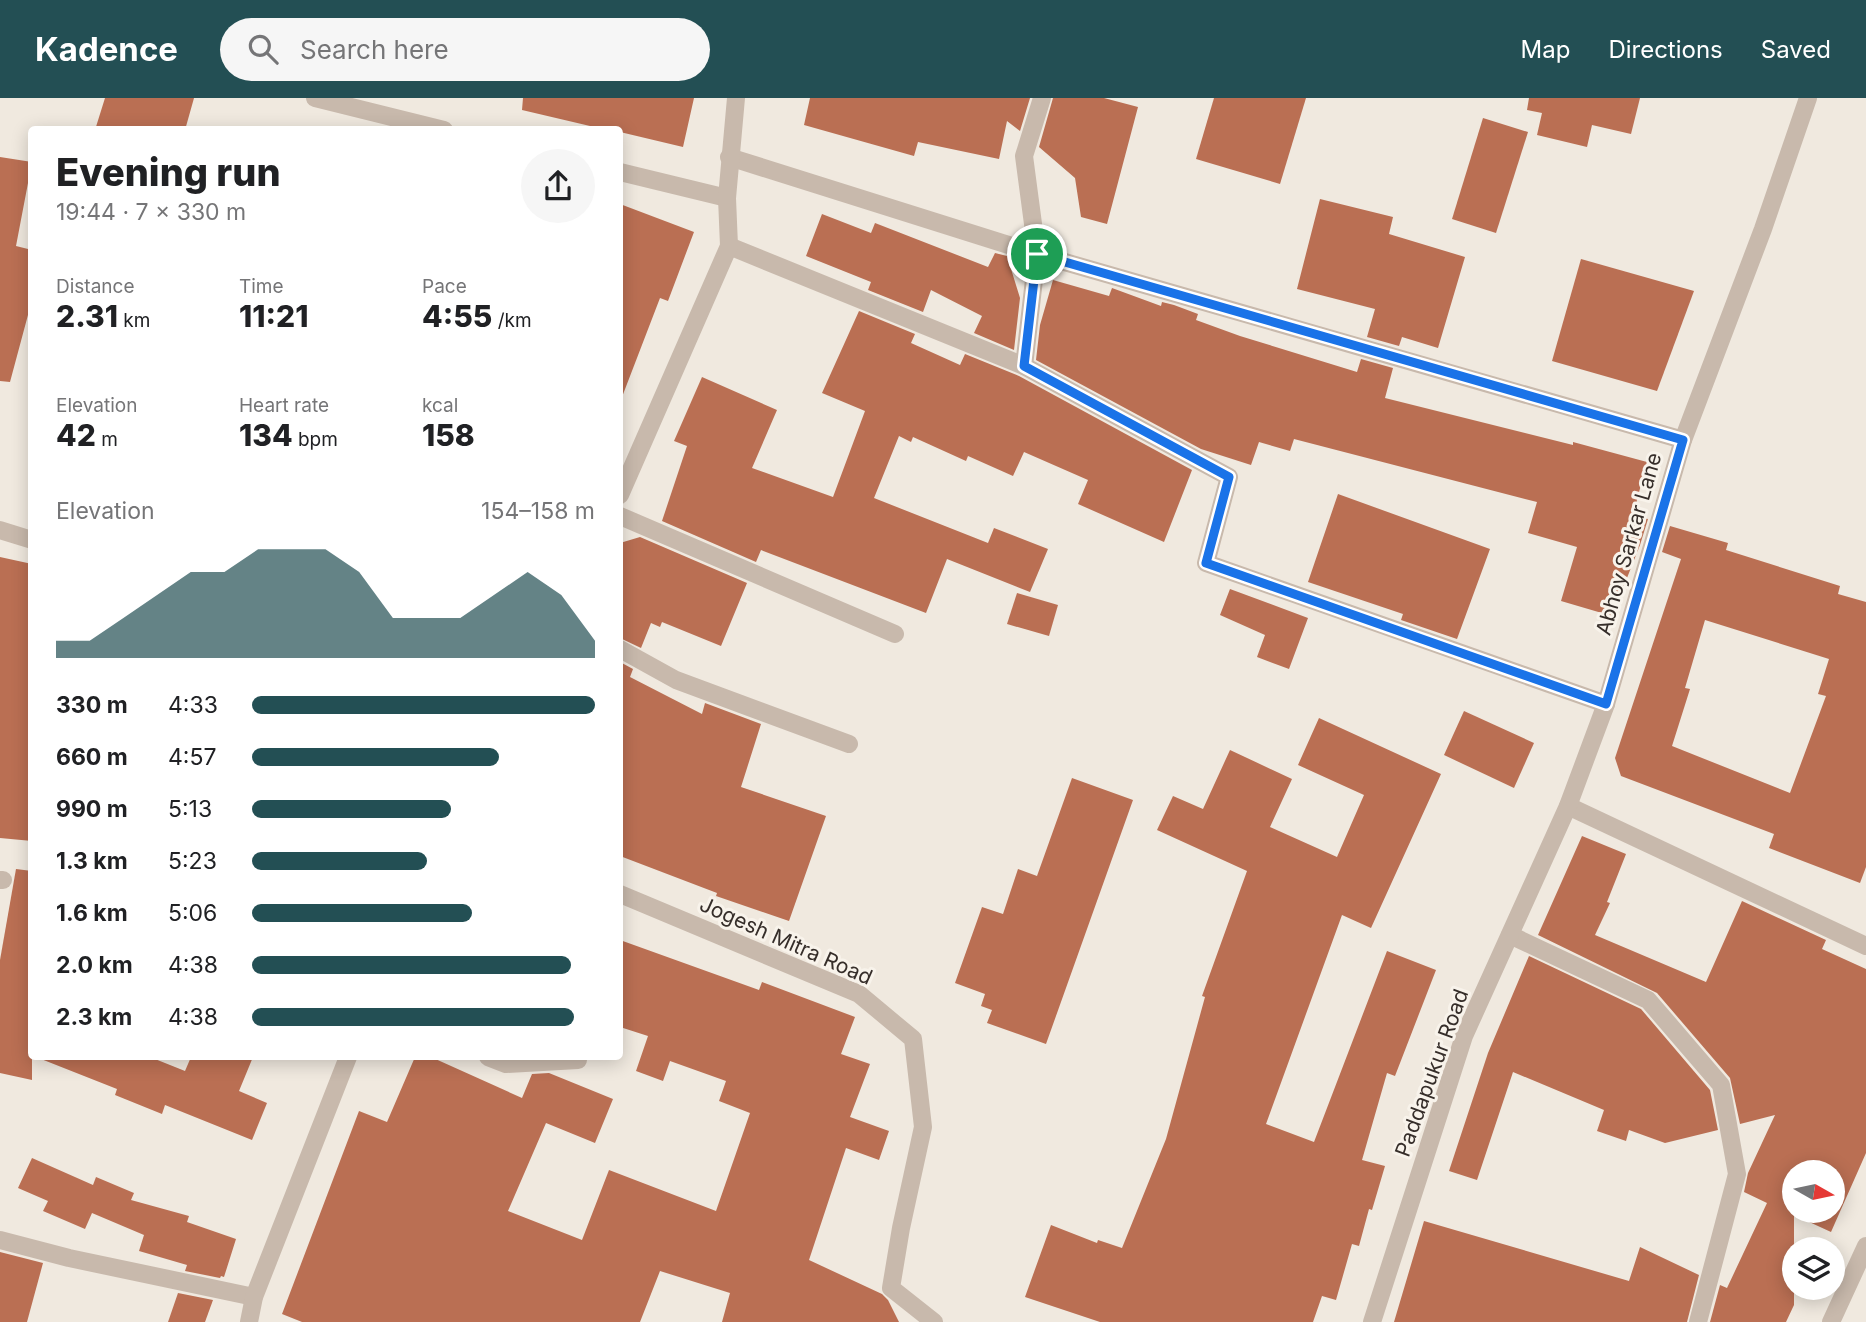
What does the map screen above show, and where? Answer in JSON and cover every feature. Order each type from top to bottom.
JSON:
[{"type":"street","points":[[315,98],[428,126]]},
{"type":"street","points":[[623,488],[729,246],[727,198],[736,98]]},
{"type":"street","points":[[1024,366],[1037,254],[1024,156],[1042,98]]},
{"type":"street","name":"Abhoy Sarkar Lane","points":[[1568,806],[1606,704],[1683,440],[1763,229],[1808,98]]},
{"type":"street","points":[[729,157],[1037,254],[1683,440]]},
{"type":"street","points":[[623,173],[727,198]]},
{"type":"street","points":[[729,246],[1024,366],[1229,477],[1206,563],[1606,704]]},
{"type":"street","points":[[623,517],[895,634]]},
{"type":"street","points":[[0,530],[28,539]]},
{"type":"street","points":[[623,651],[676,680],[849,744]]},
{"type":"street","points":[[1568,806],[1866,946]]},
{"type":"street","name":"Paddapukur Road","points":[[1372,1322],[1464,1036],[1568,806]]},
{"type":"street","name":"Jogesh Mitra Road","points":[[623,895],[859,994],[913,1039],[923,1127],[891,1287],[934,1322]]},
{"type":"street","points":[[1510,935],[1648,1000],[1721,1086],[1737,1174],[1698,1322]]},
{"type":"street","points":[[249,1322],[254,1297],[347,1060]]},
{"type":"street","points":[[496,1060],[506,1064],[578,1060]]},
{"type":"street","points":[[0,1240],[69,1258],[254,1297]]},
{"type":"street","points":[[1831,1322],[1864,1258]]},
{"type":"building","points":[[105,98],[194,98],[186,126],[96,126]]},
{"type":"building","points":[[523,98],[694,98],[683,147],[623,133],[623,126],[590,126],[522,110]]},
{"type":"building","points":[[810,98],[1030,98],[1020,131],[1007,121],[999,159],[918,142],[914,156],[804,125]]},
{"type":"building","points":[[1053,98],[1104,98],[1138,107],[1107,224],[1081,217],[1075,178],[1039,147]]},
{"type":"building","points":[[1214,98],[1306,98],[1280,184],[1196,159]]},
{"type":"building","points":[[1529,98],[1640,98],[1631,134],[1592,125],[1587,147],[1537,135],[1542,113],[1527,110]]},
{"type":"building","points":[[1483,118],[1528,132],[1496,233],[1452,219]]},
{"type":"building","points":[[0,157],[28,161],[28,183],[16,246],[28,249],[28,315],[10,382],[0,381]]},
{"type":"building","points":[[1320,199],[1393,217],[1389,234],[1465,257],[1438,348],[1402,337],[1399,346],[1367,337],[1375,309],[1297,289]]},
{"type":"building","points":[[623,205],[694,232],[668,301],[660,298],[623,394]]},
{"type":"building","points":[[822,214],[871,233],[875,223],[988,267],[995,253],[1007,256],[1020,298],[1014,350],[974,333],[982,316],[931,290],[923,312],[868,290],[871,282],[806,256]]},
{"type":"building","points":[[1581,259],[1694,291],[1657,391],[1552,361]]},
{"type":"building","points":[[1053,280],[1109,296],[1112,288],[1161,306],[1162,302],[1174,305],[1198,314],[1196,320],[1357,372],[1361,359],[1393,368],[1385,398],[1647,462],[1633,515],[1648,519],[1612,616],[1561,601],[1577,547],[1528,533],[1537,502],[1294,439],[1290,451],[1259,442],[1251,465],[1201,449],[1036,360],[1040,325]]},
{"type":"building","points":[[859,311],[915,334],[911,343],[960,365],[965,354],[1019,376],[1192,470],[1164,542],[1078,504],[1088,480],[1024,452],[1013,476],[968,456],[966,461],[913,437],[911,442],[899,436],[874,498],[988,543],[994,528],[1048,549],[1030,592],[947,559],[926,613],[761,550],[756,562],[662,521],[687,446],[674,441],[702,377],[777,410],[752,468],[833,497],[865,411],[822,393]]},
{"type":"building","points":[[1338,494],[1490,549],[1457,639],[1401,620],[1403,614],[1308,582]]},
{"type":"building","points":[[1670,526],[1728,543],[1726,550],[1840,586],[1838,594],[1866,602],[1866,867],[1860,883],[1769,848],[1774,834],[1621,776],[1615,758],[1681,559],[1662,552]],"holes":[[[1705,620],[1829,659],[1818,694],[1826,696],[1790,793],[1672,746],[1690,689],[1685,688]]]},
{"type":"building","points":[[640,537],[747,583],[721,646],[662,622],[660,627],[651,623],[641,648],[623,639],[623,542]]},
{"type":"building","points":[[0,557],[28,563],[28,841],[0,838]]},
{"type":"building","points":[[1230,589],[1308,618],[1289,669],[1257,657],[1265,635],[1220,615]]},
{"type":"building","points":[[1017,593],[1058,605],[1049,636],[1007,624]]},
{"type":"building","points":[[623,664],[633,669],[630,677],[702,714],[705,703],[761,724],[741,787],[826,816],[789,921],[716,896],[717,893],[623,857]]},
{"type":"building","points":[[1464,711],[1534,743],[1514,788],[1444,755]]},
{"type":"building","points":[[1319,718],[1441,774],[1371,928],[1342,915],[1266,1124],[1314,1142],[1387,951],[1436,970],[1395,1076],[1387,1073],[1362,1160],[1385,1166],[1359,1246],[1352,1244],[1336,1300],[1322,1296],[1313,1322],[1100,1322],[1025,1297],[1051,1225],[1097,1243],[1098,1240],[1122,1248],[1166,1139],[1205,997],[1202,996],[1247,871],[1157,830],[1173,796],[1203,809],[1230,750],[1292,779],[1270,827],[1337,857],[1364,795],[1298,765]]},
{"type":"building","points":[[1072,778],[1133,800],[1046,1044],[987,1023],[992,1010],[981,1006],[985,994],[955,983],[982,907],[1003,914],[1018,869],[1037,876]]},
{"type":"building","points":[[1582,836],[1626,854],[1607,902],[1610,903],[1595,935],[1706,982],[1742,901],[1826,940],[1822,949],[1866,969],[1866,1153],[1845,1200],[1845,1160],[1782,1160],[1782,1223],[1794,1223],[1794,1237],[1782,1237],[1782,1300],[1794,1300],[1786,1322],[1710,1322],[1720,1285],[1727,1288],[1767,1203],[1744,1192],[1748,1173],[1775,1115],[1740,1124],[1730,1078],[1657,993],[1538,935]]},
{"type":"building","points":[[16,869],[28,870],[28,1060],[32,1060],[32,1080],[0,1073],[0,960]]},
{"type":"building","points":[[623,941],[759,990],[762,982],[855,1017],[841,1054],[870,1064],[850,1117],[889,1131],[879,1160],[846,1148],[809,1260],[882,1294],[899,1322],[722,1322],[730,1293],[660,1271],[640,1322],[302,1322],[282,1314],[359,1111],[387,1122],[414,1060],[438,1060],[522,1098],[532,1074],[549,1073],[613,1099],[595,1143],[546,1123],[508,1211],[582,1240],[609,1170],[716,1211],[750,1113],[719,1101],[726,1081],[670,1061],[663,1081],[636,1071],[648,1036],[623,1028]]},
{"type":"building","points":[[1529,956],[1641,1009],[1710,1090],[1718,1130],[1665,1143],[1629,1130],[1626,1141],[1597,1131],[1604,1110],[1513,1072],[1477,1180],[1449,1171],[1488,1053]]},
{"type":"building","points":[[44,1060],[158,1060],[185,1071],[190,1060],[252,1060],[239,1091],[267,1103],[252,1140],[165,1105],[162,1114],[115,1095],[117,1089]]},
{"type":"building","points":[[32,1158],[93,1185],[96,1177],[134,1193],[131,1200],[189,1216],[187,1222],[236,1239],[224,1277],[185,1271],[187,1265],[139,1251],[144,1235],[92,1213],[85,1229],[43,1211],[48,1201],[18,1188]]},
{"type":"building","points":[[1424,1221],[1629,1281],[1640,1247],[1699,1275],[1687,1322],[1394,1322]]},
{"type":"building","points":[[1811,1223],[1835,1223],[1831,1232]]},
{"type":"building","points":[[0,1252],[43,1263],[27,1322],[0,1322]]},
{"type":"building","points":[[178,1293],[213,1300],[205,1322],[168,1322]]},
{"type":"route","points":[[1037,254],[1683,440],[1606,704],[1206,563],[1229,477],[1024,366],[1037,254]]}]
